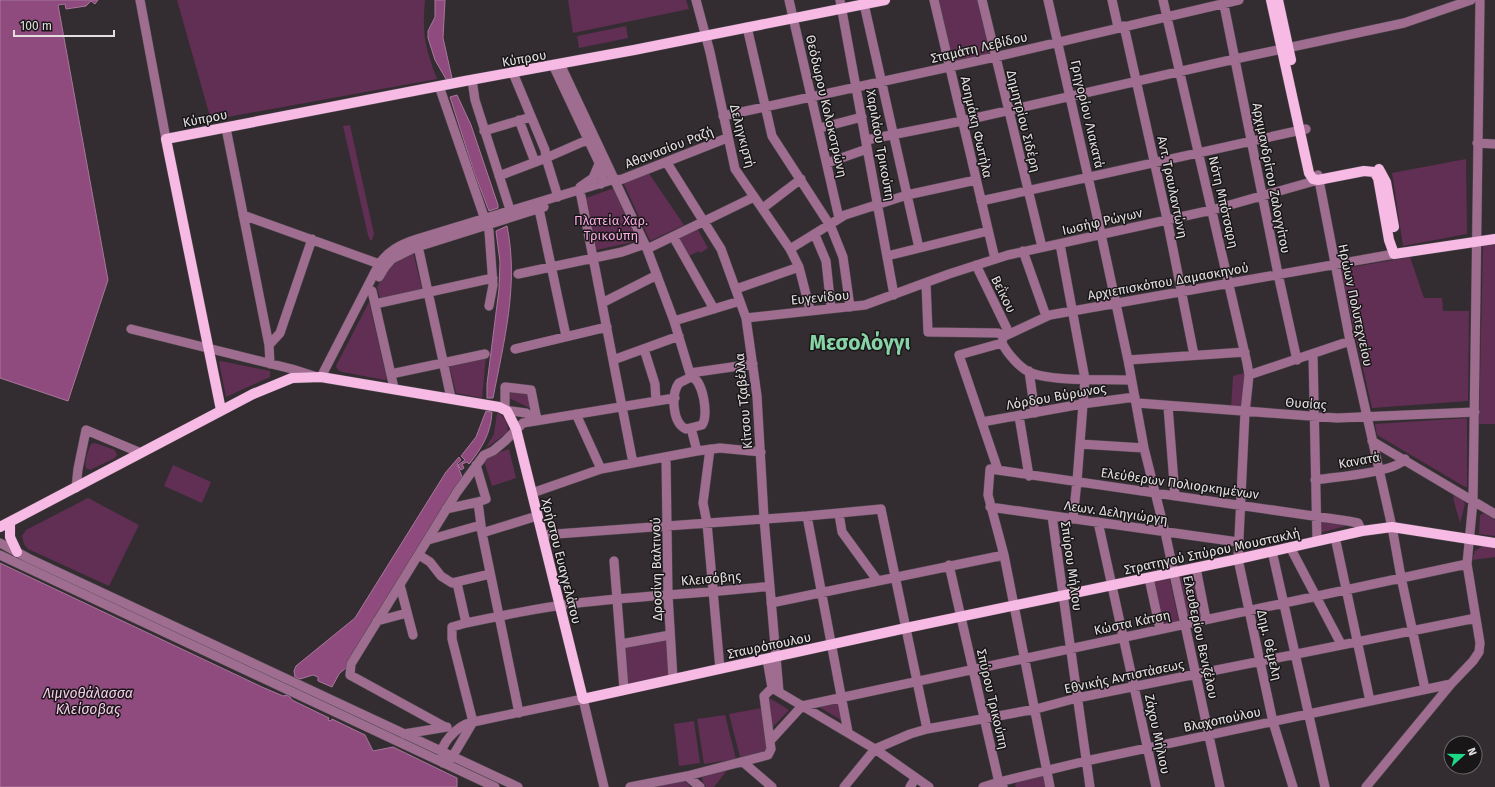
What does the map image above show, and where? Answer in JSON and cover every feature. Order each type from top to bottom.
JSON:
[{"type":"main road","name":"Κύπρου","points":[[166,139],[705,36],[793,18],[841,4],[885,0]]},
{"type":"main road","points":[[1271,0],[1285,48]]},
{"type":"main road","points":[[1278,0],[1285,48],[1302,130],[1318,177],[1364,171],[1371,171],[1376,175],[1389,240],[1394,254],[1495,239]]},
{"type":"main road","points":[[166,139],[220,410]]},
{"type":"main road","points":[[0,527],[76,488],[220,410],[285,380],[301,377],[321,377],[356,384],[394,388],[502,408]]},
{"type":"main road","name":"Χρήστου Ευαγγελάτου","points":[[502,408],[516,429],[583,699]]},
{"type":"main road","points":[[10,522],[10,537],[17,552]]},
{"type":"main road","name":"Στρατηγού Σπύρου Μουστακλή","points":[[961,617],[1272,552],[1362,531],[1392,527],[1495,543]]},
{"type":"main road","name":"Σταυρόπουλου","points":[[583,699],[961,617]]},
{"type":"street","points":[[140,0],[166,139]]},
{"type":"street","name":"Δεληγκιρτή","points":[[696,0],[736,172],[763,208],[790,249],[799,268],[810,310]]},
{"type":"street","name":"Θεόδωρου Κολοκοτρώνη","points":[[789,0],[820,128],[839,218]]},
{"type":"street","name":"Ασημάκη Φωτήλα","points":[[934,0],[994,259]]},
{"type":"street","name":"Δημητρίου Σιδέρη","points":[[982,0],[1042,247]]},
{"type":"street","name":"Γρηγορίου Λιακατά","points":[[1048,0],[1102,234],[1116,304]]},
{"type":"street","name":"Αντ. Τραυλαντώνη","points":[[1112,0],[1137,82],[1167,219],[1194,355]]},
{"type":"street","name":"Νότη Μπότσαρη","points":[[1163,0],[1230,283],[1249,375],[1244,412],[1240,506]]},
{"type":"street","name":"Σταμάτη Λεβίδου","points":[[723,116],[996,57],[1121,26],[1224,2],[1239,0]]},
{"type":"street","points":[[827,164],[867,145],[894,135],[1404,23],[1472,0]]},
{"type":"street","points":[[1366,787],[1479,652],[1480,643],[1467,564],[1473,501],[1480,0]]},
{"type":"street","points":[[871,2],[882,81],[919,248]]},
{"type":"street","name":"Αρχιμανδρίτου Ζαλογγίτου","points":[[1224,2],[1278,274],[1298,360]]},
{"type":"street","name":"Χαριλάου Τρικούπη","points":[[841,4],[894,295]]},
{"type":"street","points":[[747,27],[772,136],[830,224],[843,257],[850,307]]},
{"type":"street","points":[[556,65],[587,140],[603,174],[600,184]]},
{"type":"street","points":[[556,65],[618,181],[657,275],[679,336],[690,375],[695,378],[699,384],[706,416],[702,425],[684,429],[679,424],[676,414],[675,398],[678,384],[690,375],[753,364]]},
{"type":"street","points":[[513,73],[546,151],[546,158],[557,195]]},
{"type":"street","points":[[472,80],[475,100],[484,131],[511,214]]},
{"type":"street","points":[[439,86],[490,237],[493,278],[489,306]]},
{"type":"street","points":[[820,128],[862,116]]},
{"type":"street","points":[[484,131],[531,117]]},
{"type":"street","points":[[519,120],[535,162]]},
{"type":"street","points":[[226,128],[269,345],[270,364]]},
{"type":"street","points":[[981,201],[1027,189],[1302,130]]},
{"type":"street","name":"Αθανασίου Ραζή","points":[[618,181],[667,163],[727,138]]},
{"type":"street","points":[[499,176],[587,140]]},
{"type":"street","points":[[1477,143],[1495,144]]},
{"type":"street","name":"Κίτσου Τζαβέλλα","points":[[667,163],[705,222],[722,252],[746,318],[753,364],[761,452],[764,518],[771,603],[771,658],[776,690]]},
{"type":"street","points":[[321,377],[372,291],[382,265],[418,246],[511,214],[579,187],[590,181],[599,164]]},
{"type":"street","name":"Ιωσήφ Ρώγων","points":[[894,295],[994,259],[1023,251],[1212,210],[1318,177]]},
{"type":"street","name":"Ηρώων Πολυτεχνείου","points":[[1318,177],[1334,265],[1392,527],[1425,689]]},
{"type":"street","points":[[763,208],[801,179]]},
{"type":"street","points":[[790,249],[815,235],[839,218],[877,203],[976,180]]},
{"type":"street","points":[[557,195],[618,181]]},
{"type":"street","points":[[511,214],[539,209],[581,196],[618,181]]},
{"type":"street","points":[[581,196],[633,464]]},
{"type":"street","points":[[518,274],[646,247],[674,238],[754,197]]},
{"type":"street","points":[[539,209],[566,336]]},
{"type":"street","points":[[243,215],[382,265]]},
{"type":"street","points":[[321,377],[388,254],[403,244],[486,222]]},
{"type":"street","points":[[887,256],[988,231]]},
{"type":"street","points":[[815,235],[825,257],[831,308]]},
{"type":"street","points":[[674,238],[714,309]]},
{"type":"street","points":[[269,345],[276,340],[282,328],[312,239]]},
{"type":"street","points":[[1060,244],[1084,379],[1073,518]]},
{"type":"street","points":[[418,246],[451,398]]},
{"type":"street","points":[[1023,251],[1046,316]]},
{"type":"street","name":"Αρχιεπισκόπου Δαμασκηνού","points":[[982,422],[959,354],[1005,337],[1046,316],[1394,254]]},
{"type":"street","name":"Βεΐκου","points":[[976,265],[1015,359],[1028,372]]},
{"type":"street","points":[[736,289],[799,268]]},
{"type":"street","points":[[602,303],[657,275]]},
{"type":"street","points":[[375,304],[493,278]]},
{"type":"street","points":[[926,283],[928,332],[998,333],[1005,337]]},
{"type":"street","points":[[372,291],[394,388]]},
{"type":"street","name":"Ευγενίδου","points":[[746,318],[870,304],[894,295]]},
{"type":"street","points":[[674,321],[740,301]]},
{"type":"street","name":"Ελευθερίου Βενιζέλου","points":[[1116,304],[1136,400],[1144,448],[1165,532],[1220,787]]},
{"type":"street","points":[[515,349],[607,327]]},
{"type":"street","points":[[131,329],[321,377]]},
{"type":"street","points":[[613,360],[679,336]]},
{"type":"street","points":[[1249,375],[1298,360],[1350,341]]},
{"type":"street","points":[[644,349],[655,384],[656,401]]},
{"type":"street","points":[[1128,360],[1245,352]]},
{"type":"street","points":[[391,374],[485,354]]},
{"type":"street","points":[[1313,354],[1317,541]]},
{"type":"street","points":[[1035,413],[1028,372],[1062,378],[1132,380]]},
{"type":"street","points":[[505,387],[531,390],[537,420],[526,413],[502,408],[505,387]]},
{"type":"street","points":[[445,727],[350,675],[351,664],[419,555],[446,508],[476,465],[484,455],[505,441],[524,423],[675,398]]},
{"type":"street","name":"Θυσίας","points":[[1136,400],[1168,406],[1314,417],[1367,418],[1475,412]]},
{"type":"street","name":"Λόρδου Βύρωνος","points":[[982,422],[1082,404],[1136,400]]},
{"type":"street","points":[[1168,406],[1175,496]]},
{"type":"street","points":[[576,414],[601,469]]},
{"type":"street","points":[[1019,416],[1029,476]]},
{"type":"street","points":[[982,422],[994,470],[988,495],[990,507],[1004,555],[1024,658],[1036,710],[1050,787]]},
{"type":"street","points":[[691,428],[697,452]]},
{"type":"street","points":[[76,488],[78,469],[86,430],[141,452]]},
{"type":"street","points":[[1372,441],[1405,459],[1495,514]]},
{"type":"street","points":[[1080,444],[1144,448]]},
{"type":"street","points":[[532,493],[601,469],[710,449],[720,448],[761,452]]},
{"type":"street","points":[[710,449],[703,497],[704,516],[707,522],[720,669]]},
{"type":"street","name":"Δροσίνη Βαλτινού","points":[[666,458],[668,595],[673,679]]},
{"type":"street","name":"Κανατά","points":[[1315,480],[1379,470],[1400,464],[1405,459]]},
{"type":"street","points":[[446,508],[486,499],[476,465]]},
{"type":"street","name":"Ελεύθερων Πολιορκημένων","points":[[994,470],[1356,522],[1362,531]]},
{"type":"street","points":[[478,502],[481,529],[519,713]]},
{"type":"street","name":"Δημ. Θέμελη","points":[[1240,506],[1238,559],[1273,722],[1294,787]]},
{"type":"street","name":"Λεων. Δεληγιώργη","points":[[990,507],[1238,542]]},
{"type":"street","points":[[542,535],[707,522],[839,514],[881,509],[927,729]]},
{"type":"street","points":[[839,514],[842,532],[876,580]]},
{"type":"street","points":[[428,540],[538,516]]},
{"type":"street","points":[[807,516],[820,592],[848,732]]},
{"type":"street","name":"Σπύρου Μήλιου","points":[[1052,516],[1090,787]]},
{"type":"street","name":"Ζάχου Μήλιου","points":[[1098,522],[1156,787]]},
{"type":"street","points":[[1335,537],[1370,701]]},
{"type":"street","points":[[0,543],[518,787]]},
{"type":"street","points":[[1290,547],[1341,644]]},
{"type":"street","points":[[1272,552],[1310,714],[1325,787]]},
{"type":"street","points":[[0,555],[495,787]]},
{"type":"street","points":[[419,555],[430,562],[446,581],[457,583],[490,574]]},
{"type":"street","points":[[771,603],[876,580],[1004,555]]},
{"type":"street","points":[[614,561],[624,690]]},
{"type":"street","name":"Κώστα Κάτση","points":[[802,706],[1467,564]]},
{"type":"street","name":"Σπύρου Τρικούπη","points":[[949,565],[1001,785]]},
{"type":"street","points":[[1196,568],[1206,619]]},
{"type":"street","points":[[1150,578],[1160,629]]},
{"type":"street","points":[[443,763],[452,757],[470,723],[451,634],[452,627],[466,623],[457,583]]},
{"type":"street","points":[[400,585],[413,634]]},
{"type":"street","name":"Κλεισόβης","points":[[466,623],[560,606],[617,599],[713,593],[770,586]]},
{"type":"street","points":[[377,621],[407,613]]},
{"type":"street","name":"Εθνικής Αντιστάσεως","points":[[875,749],[910,734],[927,729],[1036,710],[1077,698],[1476,618]]},
{"type":"street","points":[[621,644],[670,635]]},
{"type":"street","name":"Βλαχοπούλου","points":[[983,787],[1001,785],[1086,761],[1451,684]]},
{"type":"street","points":[[630,787],[687,776],[768,755],[771,750],[764,696],[776,690],[875,749],[929,787]]},
{"type":"street","points":[[404,734],[470,723],[583,699],[604,787]]},
{"type":"street","points":[[770,741],[802,706]]},
{"type":"street","points":[[443,763],[442,752],[450,737],[470,723]]},
{"type":"street","points":[[844,787],[875,749]]},
{"type":"street","points":[[743,762],[772,787]]},
{"type":"street","points":[[687,776],[700,787]]},
{"type":"street","points":[[910,787],[915,778]]},
{"type":"green space","points":[[177,0],[425,0],[425,40],[437,79],[211,120]]},
{"type":"green space","points":[[568,0],[686,0],[689,9],[573,33]]},
{"type":"green space","points":[[936,0],[980,0],[992,53],[951,63]]},
{"type":"green space","points":[[626,26],[628,38],[579,48],[577,36]]},
{"type":"green space","points":[[350,125],[374,234],[372,240],[370,240],[368,235],[343,126]]},
{"type":"green space","points":[[1466,159],[1467,234],[1403,246],[1392,173]]},
{"type":"green space","points":[[648,172],[684,225],[650,241],[623,182]]},
{"type":"green space","name":"Πλατεία Χαρ. Τρικούπη","points":[[614,188],[638,241],[596,250],[586,198]]},
{"type":"green space","points":[[697,228],[708,248],[700,253],[699,251],[687,257],[677,238]]},
{"type":"green space","points":[[1495,243],[1495,424],[1479,424],[1483,245]]},
{"type":"green space","points":[[413,252],[422,289],[380,298],[377,287],[385,275],[392,266]]},
{"type":"green space","points":[[1410,257],[1424,298],[1442,298],[1443,311],[1469,311],[1468,401],[1372,408],[1341,273],[1342,269]]},
{"type":"green space","points":[[369,302],[387,379],[385,380],[342,372],[338,370],[336,366]]},
{"type":"green space","points":[[486,356],[482,398],[456,393],[449,364]]},
{"type":"green space","points":[[221,361],[270,371],[270,377],[226,397],[219,362]]},
{"type":"green space","points":[[1244,373],[1254,374],[1251,408],[1231,407],[1233,376]]},
{"type":"green space","points":[[508,390],[529,393],[532,409],[507,397]]},
{"type":"green space","points":[[497,413],[506,421],[508,432],[486,448],[494,434]]},
{"type":"green space","points":[[1467,418],[1467,487],[1377,435],[1375,424]]},
{"type":"green space","points":[[95,443],[115,450],[117,455],[115,458],[90,470],[86,468],[86,460],[91,444]]},
{"type":"green space","points":[[509,449],[516,478],[492,486],[483,458]]},
{"type":"green space","points":[[173,465],[211,482],[202,503],[164,486]]},
{"type":"green space","points":[[1455,495],[1463,500],[1465,504],[1460,523],[1453,498]]},
{"type":"green space","points":[[88,498],[139,525],[109,586],[28,549],[24,544],[22,536],[26,530]]},
{"type":"green space","points":[[1484,513],[1495,520],[1495,536],[1479,534],[1480,515]]},
{"type":"green space","points":[[1319,520],[1350,525],[1319,533]]},
{"type":"green space","points":[[1484,545],[1495,547],[1495,557],[1472,560],[1475,551]]},
{"type":"green space","points":[[1192,571],[1202,617],[1188,620],[1177,574]]},
{"type":"green space","points":[[1169,576],[1179,622],[1163,625],[1153,579]]},
{"type":"green space","points":[[670,635],[673,679],[624,689],[621,644]]},
{"type":"green space","points":[[768,697],[789,710],[771,729]]},
{"type":"green space","points":[[838,700],[841,720],[816,705]]},
{"type":"green space","points":[[762,708],[770,752],[740,757],[729,714]]},
{"type":"green space","points":[[725,715],[736,759],[704,764],[697,719]]},
{"type":"green space","points":[[694,721],[700,763],[679,766],[674,724]]},
{"type":"green space","points":[[728,769],[714,787],[706,787],[703,783],[702,776]]},
{"type":"green space","points":[[1044,776],[1046,787],[1016,787],[1015,785],[1017,782]]},
{"type":"green space","points":[[683,779],[691,787],[648,787]]},
{"type":"water","points":[[0,0],[98,0],[95,4],[91,1],[86,6],[66,9],[65,4],[58,5],[108,280],[68,401],[0,378]]},
{"type":"water","points":[[435,0],[445,0],[443,38],[452,78],[446,79],[435,60],[428,38],[428,31],[435,17]]},
{"type":"water","points":[[457,95],[471,125],[498,205],[498,208],[489,211],[474,172],[450,97]]},
{"type":"water","points":[[507,226],[511,269],[509,312],[493,398],[487,398],[487,384],[499,289],[500,262],[496,231]]},
{"type":"water","points":[[486,411],[492,412],[488,433],[478,452],[469,464],[467,462],[462,464],[464,468],[461,470],[458,465],[465,460],[461,456],[476,437]]},
{"type":"water","points":[[459,457],[461,460],[457,464],[462,477],[460,481],[348,666],[339,674],[332,687],[318,681],[318,677],[313,675],[300,679],[295,677],[294,671],[296,666],[355,618],[446,472]]},
{"type":"water","name":"Λιμνοθάλασσα Κλείσοβας","points":[[0,563],[262,687],[283,696],[287,695],[292,700],[329,718],[328,720],[331,721],[332,719],[365,735],[373,751],[393,747],[457,778],[457,787],[0,787]]},
{"type":"district","name":"Μεσολόγγι","points":[[860,343]]}]
